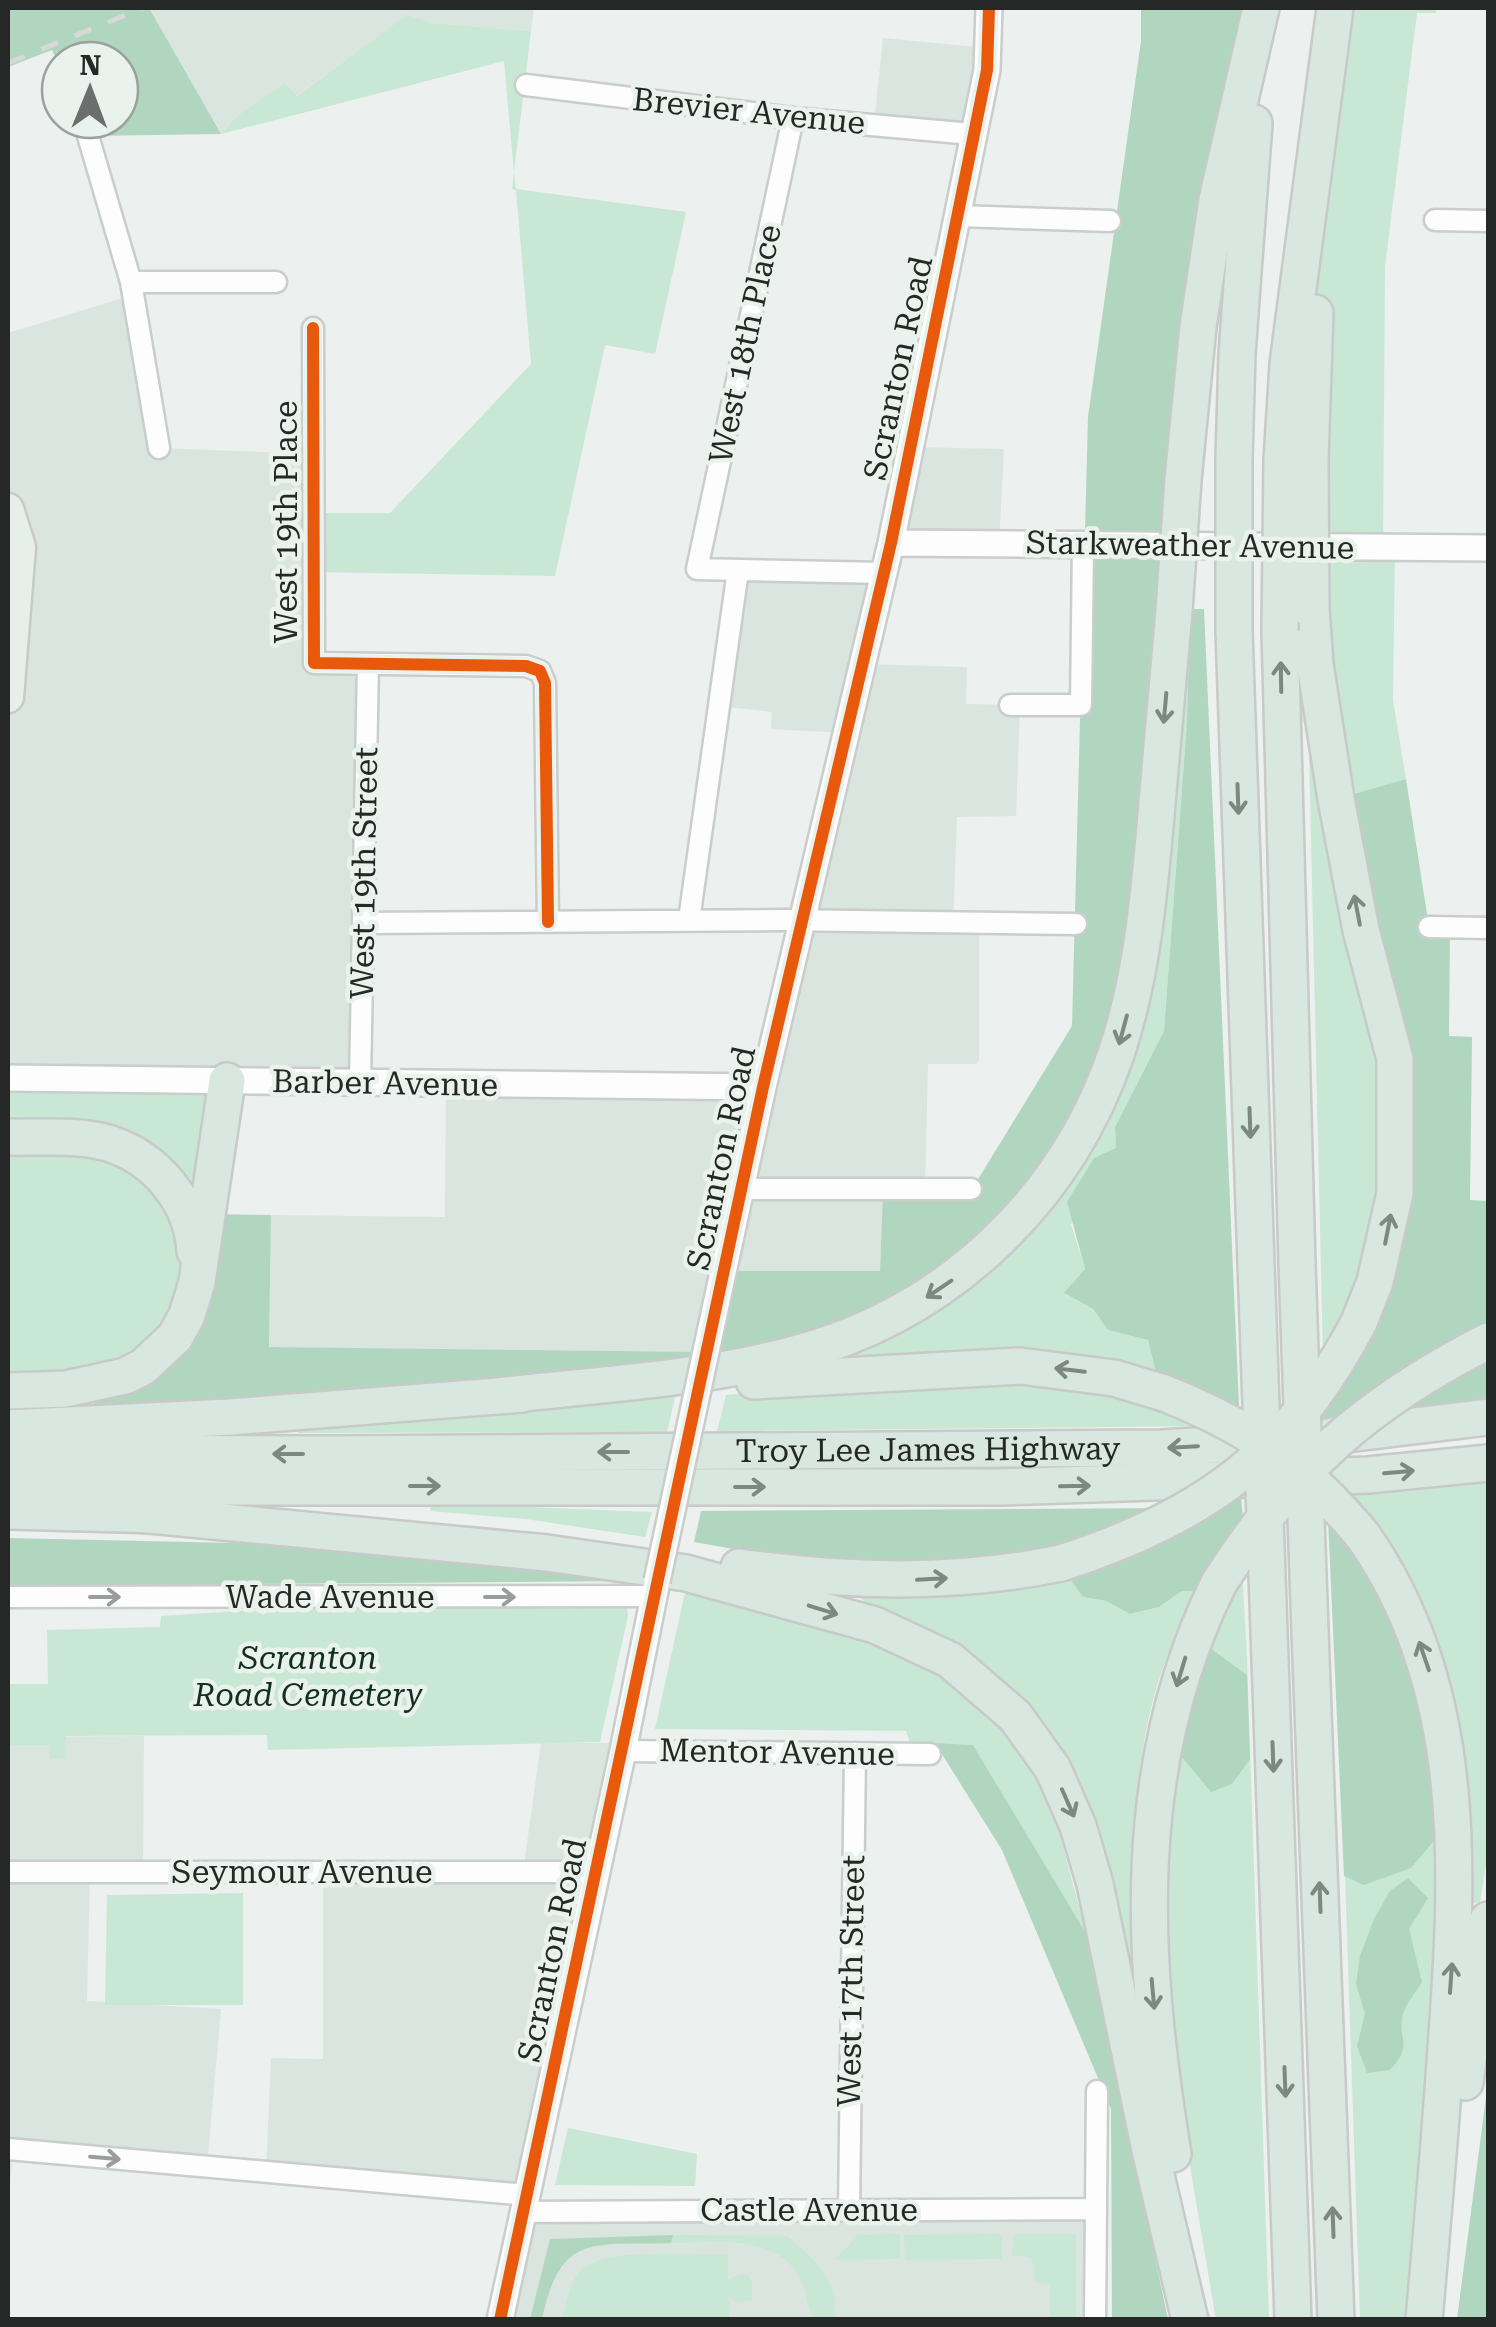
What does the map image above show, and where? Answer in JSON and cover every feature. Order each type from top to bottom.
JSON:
[{"type":"highway","points":[[1264,8],[1248,180],[1234,459],[1234,631],[1293,2320]]},
{"type":"highway","points":[[498,1396],[763,1362],[858,1333],[930,1296],[977,1261],[1012,1228],[1052,1179],[1085,1126],[1107,1078],[1124,1026],[1139,960],[1148,898],[1198,327],[1217,200],[1264,8]]},
{"type":"highway","points":[[1334,10],[1314,340],[1296,460],[1280,631],[1297,1264],[1336,2320]]},
{"type":"highway","points":[[8,1511],[446,1526],[845,1579],[974,1577],[1062,1562],[1151,1530],[1223,1488],[1295,1421],[1327,1378],[1359,1322],[1376,1282],[1395,1192],[1395,1060],[1361,930],[1332,776],[1296,460]]},
{"type":"highway","points":[[8,1391],[96,1385],[144,1367],[175,1337],[198,1282],[226,1082]]},
{"type":"highway","points":[[8,1137],[106,1142],[134,1154],[156,1170],[174,1190],[188,1216],[195,1241],[198,1282]]},
{"type":"highway","points":[[1193,2320],[1160,2066],[1150,1938],[1155,1798],[1170,1713],[1193,1638],[1220,1582],[1281,1498],[1336,1440],[1377,1406],[1436,1368],[1488,1342]]},
{"type":"highway","points":[[8,1428],[1020,1366],[1114,1378],[1164,1393],[1200,1407],[1281,1453],[1314,1482],[1363,1536],[1392,1583],[1423,1651],[1440,1713],[1451,1780],[1455,1932],[1425,2320]]},
{"type":"highway","name":"Troy Lee James Highway","points":[[8,1453],[1161,1448],[1341,1435],[1488,1417]]},
{"type":"highway","name":"Troy Lee James Highway","points":[[8,1487],[999,1487],[1368,1475],[1488,1464]]},
{"type":"highway","points":[[138,1514],[528,1551],[686,1573],[875,1625],[950,1660],[1015,1716],[1054,1769],[1078,1826],[1095,1884],[1154,2168],[1193,2320]]},
{"type":"highway","points":[[1425,2320],[1488,1920]]},
{"type":"main road","points":[[8,509],[20,548],[8,697]]},
{"type":"street","name":"Scranton Road","points":[[500,2320],[763,1087],[891,542],[987,70],[988,8]]},
{"type":"street","name":"Brevier Avenue","points":[[526,84],[793,118],[972,134]]},
{"type":"street","name":"West 18th Place","points":[[738,570],[698,569],[793,118]]},
{"type":"street","points":[[89,140],[131,282],[159,448]]},
{"type":"street","points":[[958,216],[1110,221]]},
{"type":"street","points":[[1436,220],[1488,221]]},
{"type":"street","points":[[131,282],[276,282]]},
{"type":"street","name":"West 19th Place","points":[[313,328],[314,663],[368,664]]},
{"type":"street","name":"Starkweather Avenue","points":[[891,542],[1488,548]]},
{"type":"street","points":[[1010,705],[1081,705],[1082,544]]},
{"type":"street","points":[[689,920],[738,570],[883,572]]},
{"type":"street","points":[[368,664],[522,666],[540,671],[545,682],[548,922]]},
{"type":"street","name":"West 19th Street","points":[[360,1082],[368,664]]},
{"type":"street","points":[[363,923],[802,920],[1076,924]]},
{"type":"street","points":[[1429,927],[1488,928]]},
{"type":"street","name":"Barber Avenue","points":[[8,1078],[763,1087]]},
{"type":"street","points":[[743,1189],[972,1190]]},
{"type":"street","name":"Wade Avenue","points":[[8,1597],[655,1588]]},
{"type":"street","name":"Mentor Avenue","points":[[623,1750],[930,1754]]},
{"type":"street","name":"West 17th Street","points":[[849,2210],[855,1752]]},
{"type":"street","name":"Seymour Avenue","points":[[8,1872],[598,1872]]},
{"type":"street","points":[[1095,2320],[1097,2091]]},
{"type":"street","name":"Castle Avenue","points":[[8,2149],[525,2204],[849,2210],[1096,2209]]},
{"type":"shaded area","points":[[148,8],[534,8],[531,31],[432,23],[407,16],[296,96],[284,84],[238,115],[221,134]]},
{"type":"shaded area","points":[[883,38],[987,48],[972,134],[874,125]]},
{"type":"shaded area","points":[[133,295],[159,448],[312,454],[314,662],[368,664],[360,1082],[8,1078],[8,333]]},
{"type":"shaded area","points":[[910,447],[1004,449],[999,544],[891,543]]},
{"type":"shaded area","points":[[738,570],[883,573],[863,664],[967,667],[966,704],[1020,705],[1016,816],[957,817],[953,923],[979,924],[979,1060],[976,1064],[928,1064],[925,1189],[883,1190],[880,1271],[725,1271],[706,1352],[269,1347],[271,1215],[445,1217],[446,1084],[763,1087],[845,733],[771,729],[772,712],[719,706]]},
{"type":"shaded area","points":[[144,1736],[143,1872],[90,1872],[87,2001],[221,2009],[207,2167],[13,2151],[8,2207],[8,1737]]},
{"type":"shaded area","points":[[541,1743],[625,1743],[527,2195],[266,2172],[271,2058],[323,2059],[323,1872],[523,1872]]},
{"type":"shaded area","points":[[1096,2209],[1095,2319],[500,2320],[523,2212]]},
{"type":"green space","points":[[8,8],[149,8],[221,134],[140,135],[140,40],[40,40],[40,55],[8,67]]},
{"type":"green space","points":[[1141,8],[1261,8],[1217,200],[1132,992],[1033,1203],[831,1343],[93,1424],[95,1385],[161,1352],[208,1214],[271,1215],[269,1347],[705,1352],[724,1271],[880,1271],[883,1190],[972,1189],[1072,1026],[1088,417],[1141,41]]},
{"type":"green space","points":[[1335,8],[1436,8],[1436,13],[1417,13],[1385,266],[1383,546],[1395,547],[1393,700],[1406,779],[1336,799],[1314,340]]},
{"type":"green space","points":[[407,15],[432,23],[531,31],[514,172],[504,61],[221,134],[238,115],[285,83],[297,96]]},
{"type":"green space","points":[[514,172],[516,189],[686,212],[655,354],[605,345],[555,576],[312,572],[312,513],[390,513],[531,364],[516,190],[512,189]]},
{"type":"green space","points":[[1190,609],[1204,609],[1239,1406],[1156,1372],[1148,1340],[1108,1330],[1093,1309],[1064,1293],[1085,1269],[1067,1202],[1094,1158],[1116,1148],[1115,1127],[1164,1031],[1187,721]]},
{"type":"green space","points":[[1189,656],[1164,1031],[1115,1127],[1116,1148],[1071,1224],[1085,1269],[1065,1294],[1093,1309],[1108,1330],[1148,1340],[1156,1372],[1114,1361],[1028,1352],[808,1365],[997,1260]]},
{"type":"green space","points":[[1309,752],[1381,1051],[1388,1135],[1368,1263],[1323,1357]]},
{"type":"green space","points":[[1406,779],[1429,927],[1450,927],[1449,1036],[1472,1037],[1470,1200],[1488,1201],[1488,1341],[1300,1439],[1327,1378],[1397,1156],[1336,799]]},
{"type":"green space","points":[[8,1078],[227,1081],[222,1123],[161,1352],[8,1391]]},
{"type":"green space","points":[[1488,1357],[1488,1399],[1397,1411]]},
{"type":"green space","points":[[922,1380],[1094,1385],[1208,1426],[717,1431],[726,1395]]},
{"type":"green space","points":[[675,1397],[667,1432],[298,1433],[298,1428]]},
{"type":"green space","points":[[1488,1480],[1488,1853],[1480,1902],[1469,1904],[1467,1791],[1450,1681],[1418,1594],[1350,1493]]},
{"type":"green space","points":[[1241,1495],[1243,1519],[1209,1568],[1200,1591],[1182,1591],[1159,1607],[1130,1614],[1106,1601],[1083,1597],[1068,1577],[1159,1544]]},
{"type":"green space","points":[[429,1503],[652,1512],[645,1537],[526,1519],[431,1511]]},
{"type":"green space","points":[[1169,1508],[1019,1560],[903,1565],[790,1559],[694,1542],[701,1511]]},
{"type":"green space","points":[[1328,1518],[1359,1546],[1446,1873],[1413,2319],[1360,2319],[1342,1787]]},
{"type":"green space","points":[[1328,1518],[1359,1546],[1418,1669],[1443,1830],[1411,1868],[1364,1885],[1344,1876]]},
{"type":"green space","points":[[8,1538],[365,1546],[633,1581],[8,1586]]},
{"type":"green space","points":[[1242,1569],[1269,2319],[1216,2320],[1173,2066],[1166,1994],[1165,1829],[1184,1712]]},
{"type":"green space","points":[[1068,1577],[1083,1597],[1106,1601],[1130,1614],[1159,1607],[1182,1591],[1200,1591],[1175,1637],[1157,1685],[1145,1735],[1134,1839],[1135,1995],[1096,1824],[1067,1768],[861,1597],[953,1596]]},
{"type":"green space","points":[[686,1588],[838,1626],[943,1671],[1020,1745],[1049,1794],[1086,1933],[973,1745],[910,1743],[906,1731],[655,1729]]},
{"type":"green space","name":"Scranton Road Cemetery","points":[[275,1605],[627,1605],[628,1616],[600,1742],[268,1750],[267,1735],[66,1736],[65,1759],[50,1758],[49,1745],[8,1745],[8,1684],[48,1684],[47,1630],[160,1627],[161,1616],[254,1610],[263,1615]]},
{"type":"green space","points":[[1206,1645],[1247,1675],[1250,1759],[1232,1784],[1211,1792],[1176,1750]]},
{"type":"green space","points":[[935,1743],[973,1745],[1086,1933],[1168,2319],[1112,2319],[1111,2109],[1002,1850]]},
{"type":"green space","points":[[1408,1878],[1428,1898],[1409,1929],[1422,1982],[1403,2013],[1401,2055],[1390,2070],[1367,2073],[1357,2046],[1365,2014],[1356,1984],[1360,1956],[1390,1891]]},
{"type":"green space","points":[[243,1893],[243,2005],[105,2005],[107,1895]]},
{"type":"green space","points":[[1488,2082],[1488,2319],[1457,2319]]},
{"type":"green space","points":[[568,2128],[697,2154],[695,2186],[555,2185]]},
{"type":"green space","points":[[900,2234],[900,2259],[835,2260],[858,2235]]},
{"type":"green space","points":[[1014,2234],[1076,2234],[1076,2319],[1050,2319],[1050,2284],[1035,2283],[1030,2258],[1012,2255]]},
{"type":"green space","points":[[673,2235],[788,2236],[823,2271],[832,2290],[836,2318],[813,2318],[801,2280],[777,2254],[761,2247],[725,2242],[671,2243]]},
{"type":"green space","points":[[673,2235],[671,2243],[601,2245],[571,2257],[559,2270],[542,2319],[530,2319],[550,2239]]},
{"type":"green space","points":[[904,2235],[1002,2237],[1002,2259],[905,2260]]},
{"type":"green space","points":[[728,2254],[728,2279],[741,2274],[748,2275],[752,2282],[752,2300],[738,2302],[729,2298],[729,2319],[562,2319],[574,2280],[594,2262],[630,2255]]},
{"type":"railway","points":[[8,63],[143,8]]},
{"type":"cycle path","points":[[500,2320],[763,1087],[891,543],[987,70],[989,8]]},
{"type":"cycle path","points":[[313,328],[314,663],[526,666],[540,671],[545,683],[548,922]]}]
